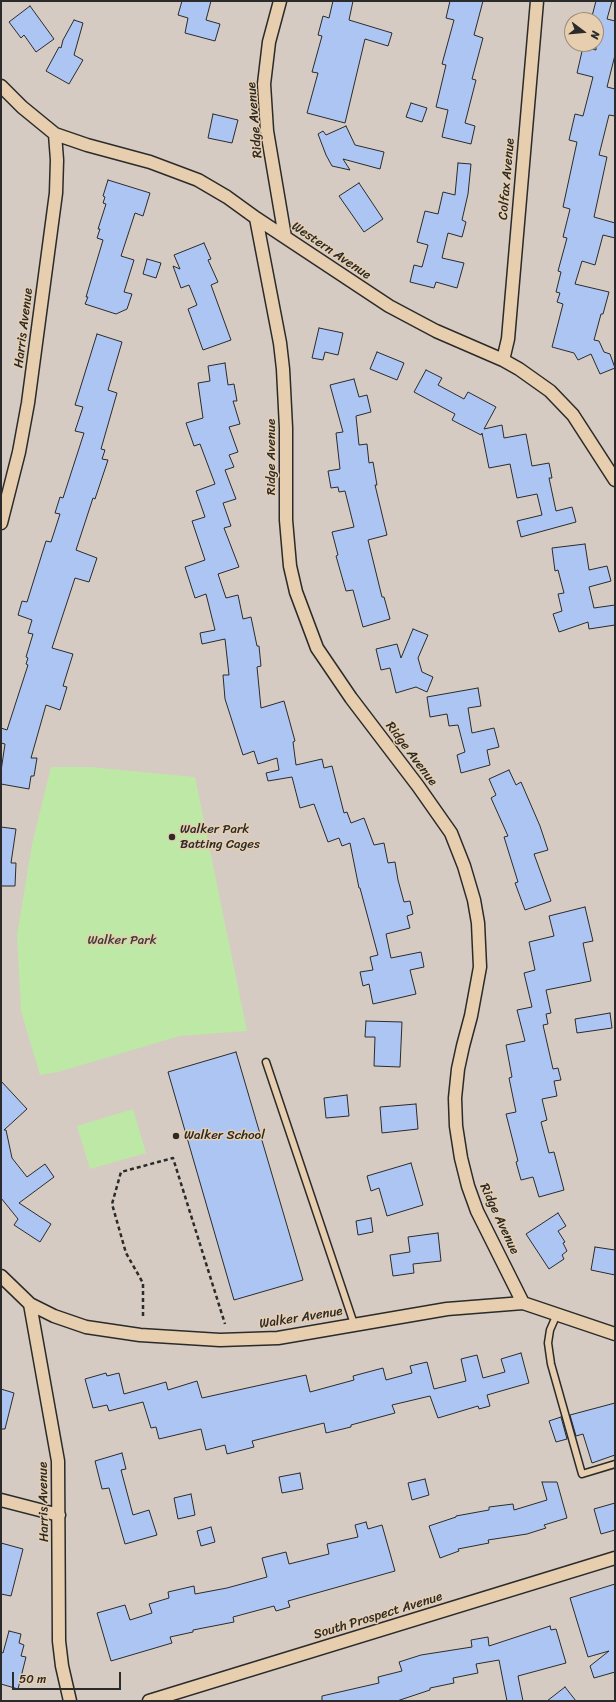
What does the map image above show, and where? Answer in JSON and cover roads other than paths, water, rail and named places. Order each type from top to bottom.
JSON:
[{"type":"street","name":"Ridge Avenue","points":[[280,1],[269,42],[264,84],[267,131],[285,237]]},
{"type":"street","name":"Colfax Avenue","points":[[503,360],[508,339],[537,1]]},
{"type":"street","name":"Western Avenue","points":[[1,86],[22,107],[55,134],[87,145],[150,162],[198,180],[228,197],[256,218],[369,294],[408,317],[503,360],[537,381],[562,402],[573,415],[615,480]]},
{"type":"street","name":"Harris Avenue","points":[[1,523],[19,452],[29,396],[56,193],[55,134]]},
{"type":"street","name":"Ridge Avenue","points":[[256,218],[280,343],[283,369],[286,428],[286,520],[290,560],[296,592],[317,648],[350,698],[418,786],[451,833],[464,866],[474,900],[478,923],[480,967],[476,994],[458,1069],[455,1098],[456,1126],[461,1158],[473,1199],[523,1303]]},
{"type":"street","name":"Walker Avenue","points":[[1,1276],[30,1304],[54,1316],[110,1332],[169,1338],[220,1340],[278,1338],[447,1309],[523,1303],[615,1334]]},
{"type":"street","name":"Harris Avenue","points":[[30,1304],[58,1461],[60,1641],[62,1666],[70,1701]]},
{"type":"street","points":[[1,1500],[58,1515]]},
{"type":"street","name":"South Prospect Avenue","points":[[148,1701],[615,1558]]},
{"type":"lane","points":[[266,1062],[354,1324]]},
{"type":"lane","points":[[557,1314],[550,1330],[548,1343],[551,1364],[582,1474],[615,1464]]},
{"type":"place","name":"Walker Park Batting Cages","points":[[172,837]]},
{"type":"place","name":"Walker School","points":[[176,1136]]},
{"type":"park label","name":"Walker Park","points":[[122,941]]}]
